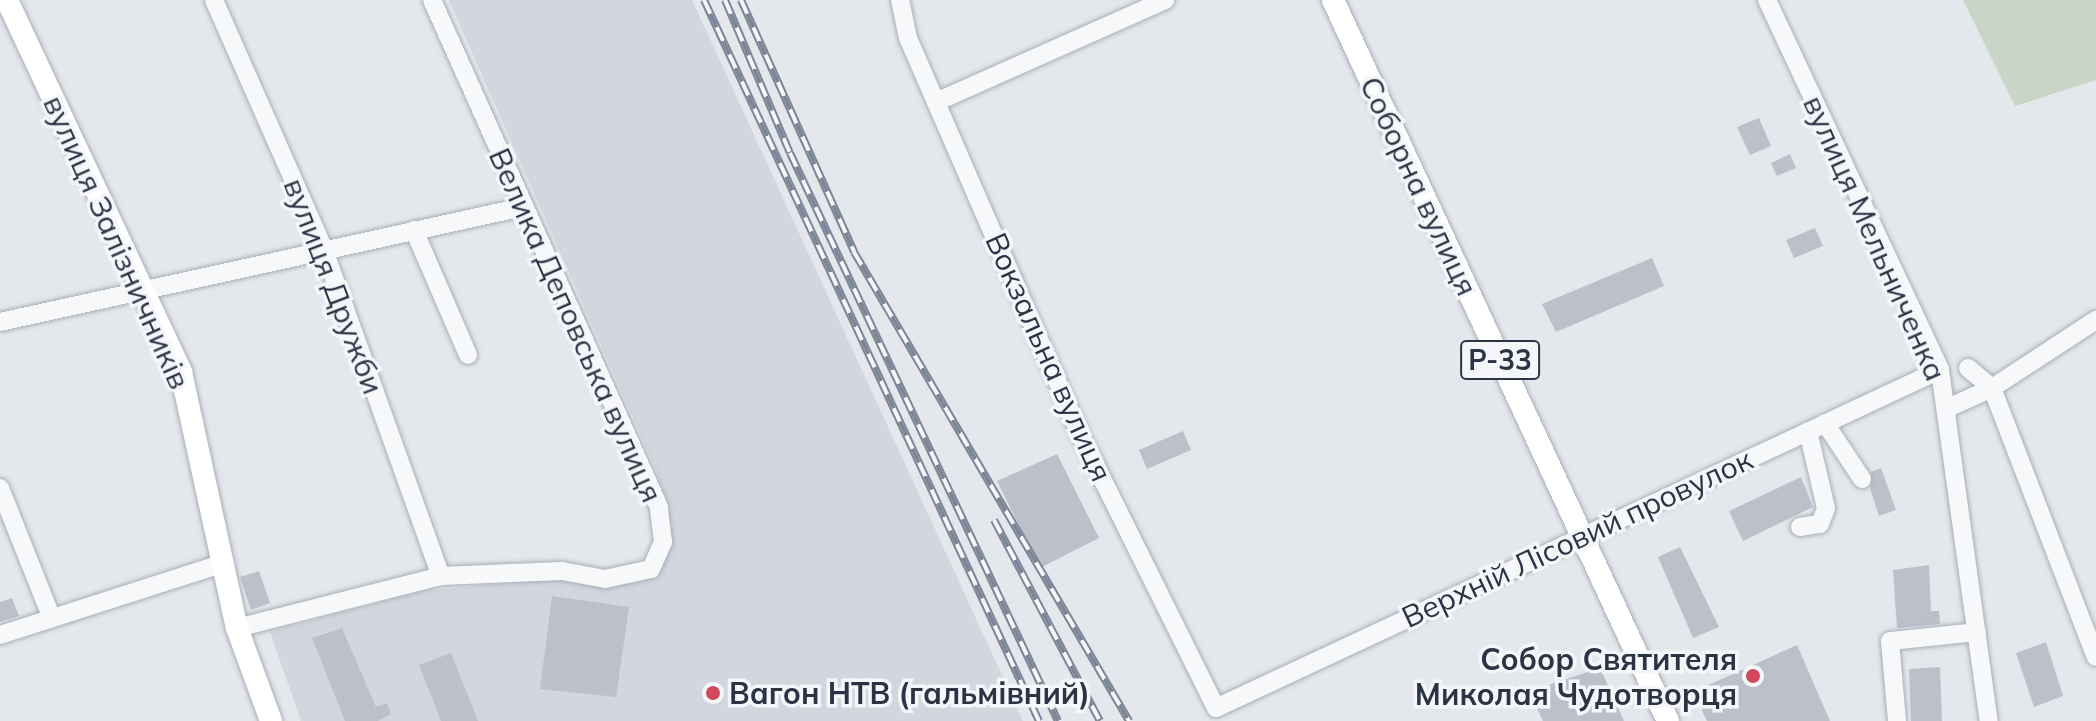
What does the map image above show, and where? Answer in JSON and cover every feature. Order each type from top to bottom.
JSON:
[{"type":"main road","name":"вулиця Залізничників","points":[[7,0],[181,372],[237,628],[271,721]]},
{"type":"main road","name":"Соборна вулиця","points":[[1333,0],[1668,721]]},
{"type":"street","name":"вулиця Дружби","points":[[214,0],[323,247],[441,576]]},
{"type":"street","name":"Велика Деповська вулиця","points":[[432,0],[659,507],[663,542],[651,569],[605,579],[562,571],[441,576]]},
{"type":"street","name":"Вокзальна вулиця","points":[[900,0],[908,38],[1080,434],[1216,708]]},
{"type":"street","points":[[936,102],[1165,0]]},
{"type":"street","name":"вулиця Мельниченка","points":[[1767,0],[1940,370],[1948,408],[1989,721]]},
{"type":"street","points":[[0,322],[323,247],[523,207]]},
{"type":"street","points":[[414,230],[468,355]]},
{"type":"street","points":[[1948,408],[1992,388],[2096,320]]},
{"type":"street","points":[[1968,368],[1992,388],[2096,657]]},
{"type":"street","name":"Верхній Лісовий провулок","points":[[1216,708],[1581,534],[1940,370]]},
{"type":"street","points":[[1817,427],[1862,479]]},
{"type":"street","points":[[1800,527],[1820,524],[1826,508],[1817,427]]},
{"type":"street","points":[[0,488],[51,616]]},
{"type":"street","points":[[0,635],[51,616],[224,563]]},
{"type":"street","points":[[237,628],[441,576]]},
{"type":"street","points":[[1897,721],[1890,641],[1977,632]]},
{"type":"shaded area","points":[[449,0],[692,0],[1023,721],[301,721],[270,632],[422,591],[553,579],[634,584],[654,576],[665,550],[667,500],[653,463]]},
{"type":"green space","points":[[1963,0],[2096,0],[2096,80],[2015,106]]},
{"type":"building","points":[[1759,118],[1771,146],[1750,155],[1737,127]]},
{"type":"building","points":[[1790,154],[1796,168],[1777,176],[1771,163]]},
{"type":"building","points":[[1815,228],[1823,246],[1794,258],[1786,240]]},
{"type":"building","points":[[1652,258],[1664,286],[1556,332],[1542,304]]},
{"type":"building","points":[[1183,431],[1191,450],[1147,469],[1139,450]]},
{"type":"building","points":[[1057,454],[1099,538],[1040,568],[997,481]]},
{"type":"building","points":[[1881,468],[1896,510],[1879,516],[1870,488],[1871,472]]},
{"type":"building","points":[[1801,477],[1813,507],[1743,541],[1729,511]]},
{"type":"building","points":[[1680,547],[1719,627],[1693,638],[1658,557]]},
{"type":"building","points":[[1929,565],[1931,611],[1939,611],[1940,624],[1897,628],[1893,570]]},
{"type":"building","points":[[259,571],[270,603],[251,610],[240,577]]},
{"type":"building","points":[[552,596],[629,607],[616,697],[540,689]]},
{"type":"building","points":[[12,598],[19,616],[0,622],[0,602]]},
{"type":"building","points":[[342,628],[376,707],[387,703],[391,714],[378,721],[345,721],[312,638]]},
{"type":"building","points":[[2046,642],[2063,696],[2034,707],[2016,653]]},
{"type":"building","name":"Собор Святителя Миколая Чудотворця","points":[[1797,645],[1830,721],[1707,721],[1693,692]]},
{"type":"building","points":[[451,653],[478,721],[441,721],[419,665]]},
{"type":"building","points":[[1940,667],[1942,721],[1911,721],[1909,669]]},
{"type":"building","points":[[1600,668],[1624,721],[1543,721],[1532,698],[1551,691],[1548,685]]},
{"type":"railway","points":[[704,0],[1039,721]]},
{"type":"railway","points":[[725,0],[790,153],[1058,721]]},
{"type":"railway","points":[[741,0],[854,252],[1129,721]]},
{"type":"railway","points":[[994,520],[1100,721]]},
{"type":"place","name":"Собор Святителя Миколая Чудотворця","points":[[1753,676]]},
{"type":"place","name":"Вагон НТВ (гальмівний)","points":[[713,693]]}]
